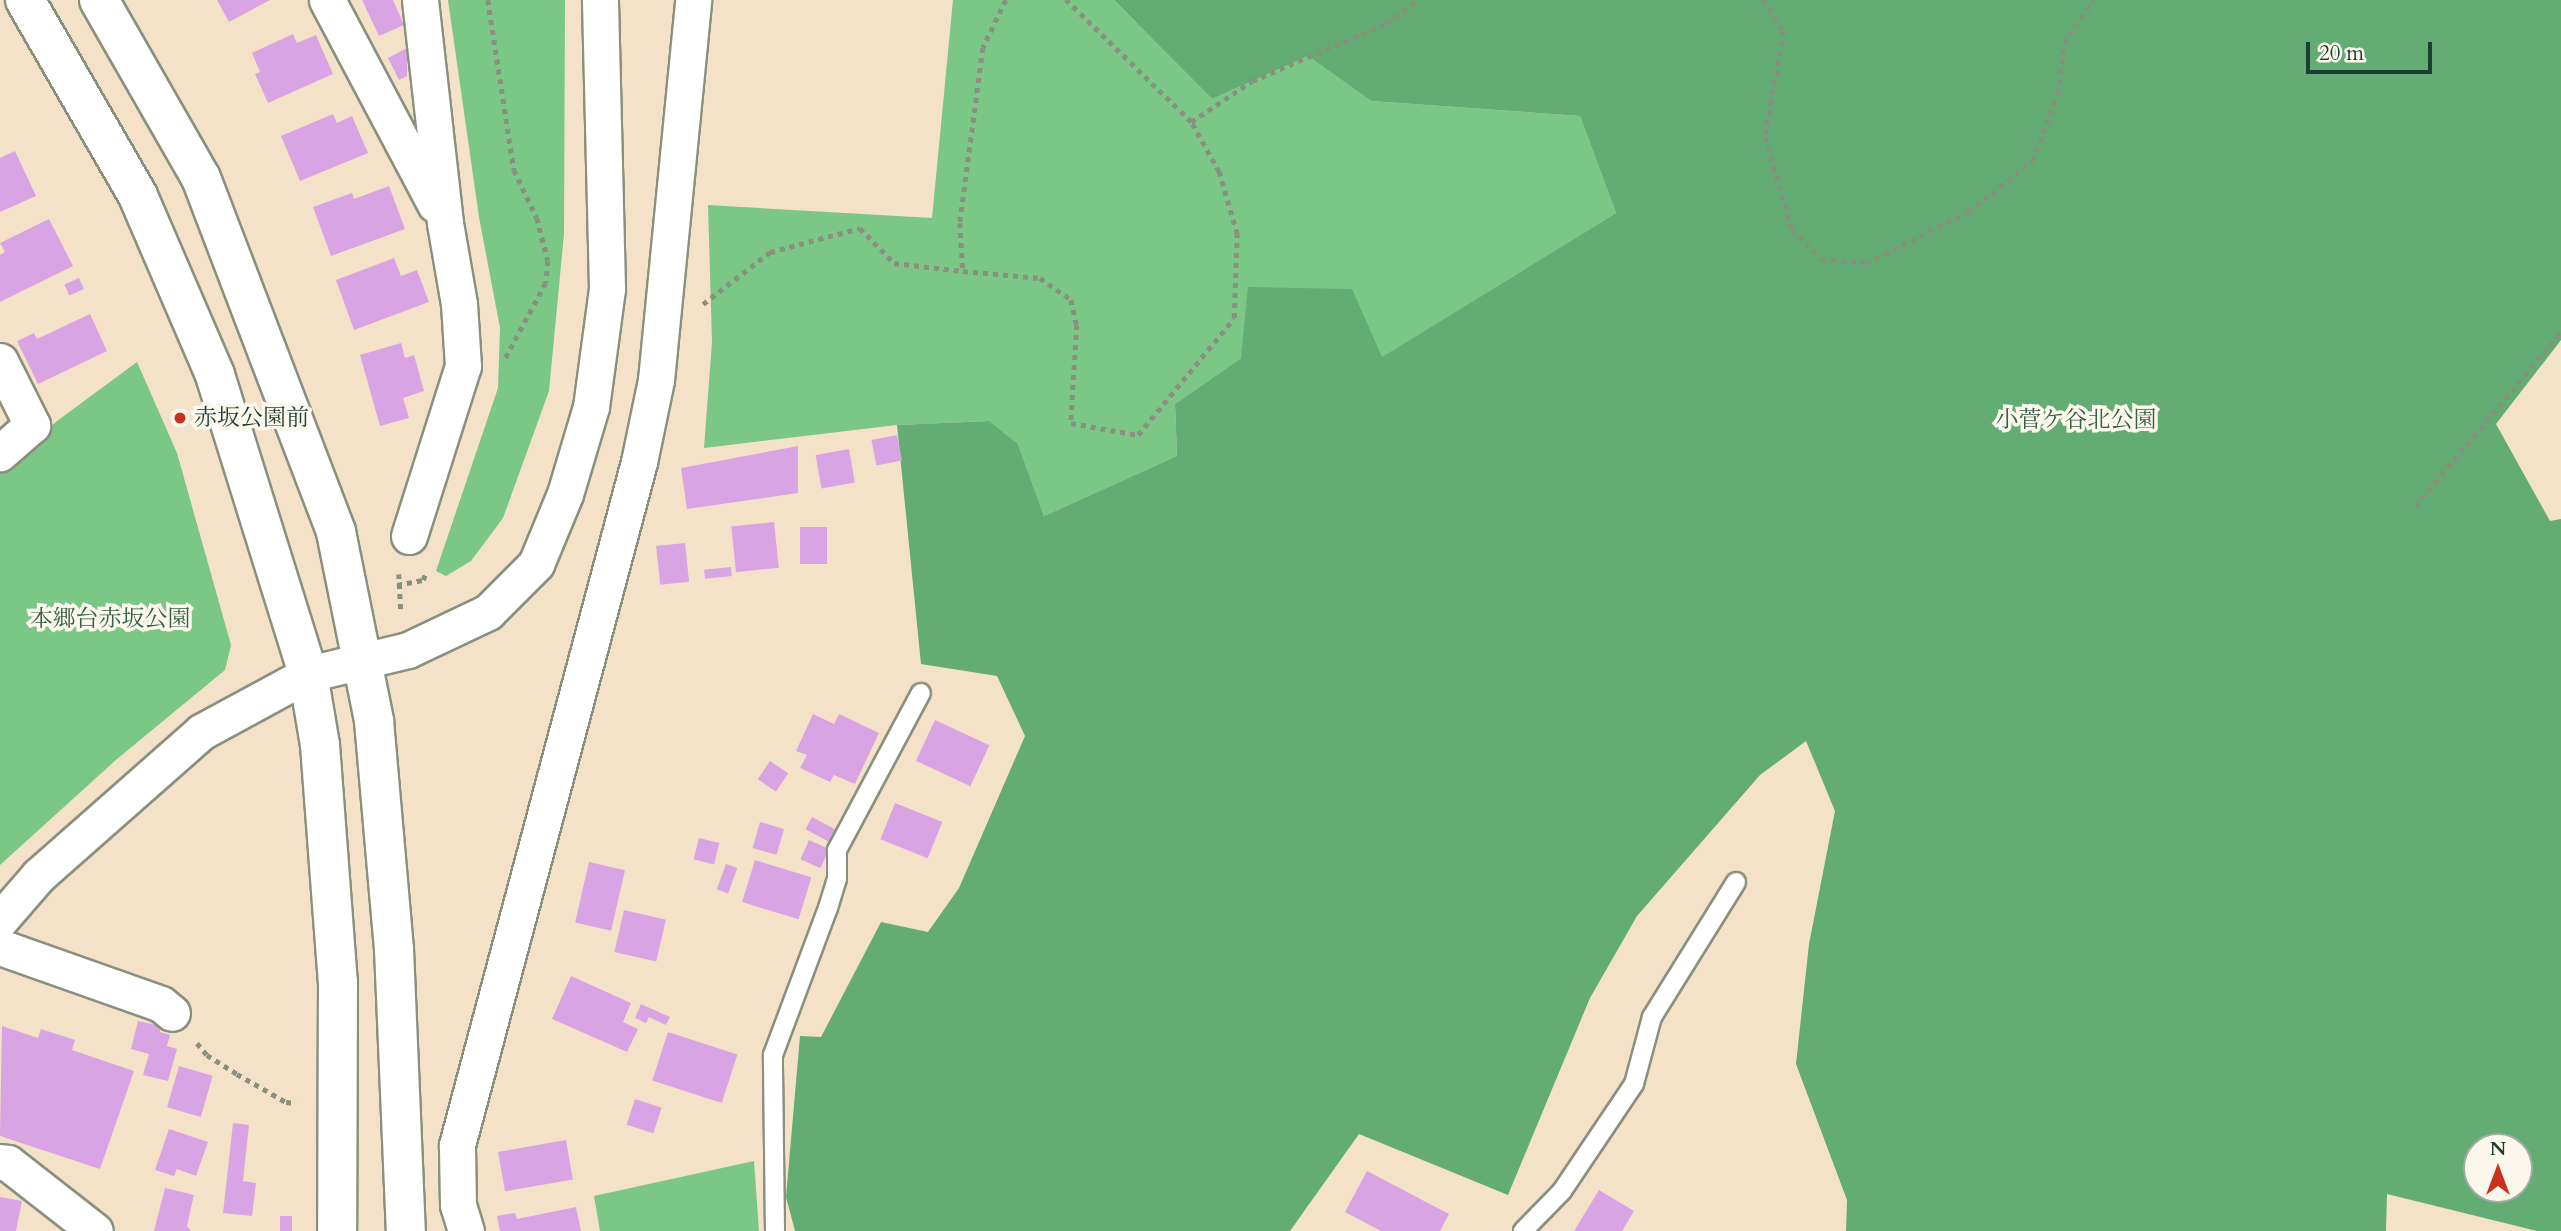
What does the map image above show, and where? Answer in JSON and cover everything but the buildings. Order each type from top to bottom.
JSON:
[{"type":"street","points":[[25,0],[138,196],[215,375],[308,674],[320,745],[338,982],[337,1231]]},
{"type":"street","points":[[99,0],[201,178],[336,532],[359,663],[374,721],[394,949],[406,1231]]},
{"type":"street","points":[[327,0],[445,223]]},
{"type":"street","points":[[405,550],[463,366],[459,304],[445,223],[420,0]]},
{"type":"street","points":[[0,920],[39,875],[201,732],[308,674],[408,650],[488,612],[536,564],[565,494],[591,407],[607,288],[600,0]]},
{"type":"street","points":[[466,1231],[458,1205],[457,1145],[639,462],[660,337],[693,0]]},
{"type":"street","points":[[0,360],[32,425],[0,453]]},
{"type":"street","points":[[0,947],[161,1004],[182,1025]]},
{"type":"street","points":[[0,1163],[8,1163],[95,1231]]},
{"type":"lane","points":[[775,1231],[773,1055],[828,908],[837,878],[837,850],[921,693]]},
{"type":"lane","points":[[1523,1231],[1562,1191],[1634,1084],[1652,1017],[1735,882]]},
{"type":"path","points":[[963,271],[960,223],[983,48],[1006,0]]},
{"type":"path","points":[[660,337],[770,252],[860,228],[894,263],[1040,278],[1071,300],[1077,325],[1071,423],[1138,435],[1234,318],[1237,234],[1219,173],[1191,122],[1066,0]]},
{"type":"path","points":[[1191,122],[1252,81],[1387,23],[1417,0]]},
{"type":"path","points":[[1763,0],[1784,31],[1765,137],[1792,229],[1821,259],[1866,263],[1968,212],[2032,161],[2058,94],[2064,43],[2092,0]]},
{"type":"path","points":[[2415,506],[2561,332]]},
{"type":"path","points":[[405,550],[397,585],[408,650]]},
{"type":"path","points":[[182,1025],[206,1055],[286,1102]]},
{"type":"green space","points":[[448,0],[565,0],[564,234],[549,391],[503,518],[471,561],[446,576],[436,571],[498,388],[500,328],[479,217]]},
{"type":"green space","points":[[953,0],[1114,0],[1212,99],[1308,56],[1371,101],[1580,116],[1616,213],[1381,358],[1241,358],[1175,404],[1177,456],[1044,516],[1018,444],[988,421],[897,425],[704,448],[712,342],[708,205],[932,218]]},
{"type":"green space","name":"小菅ケ谷北公園","points":[[1114,0],[2561,0],[2561,340],[2496,424],[2550,521],[2561,519],[2561,1231],[2537,1231],[2387,1194],[2386,1231],[1846,1231],[1847,1200],[1796,1064],[1809,944],[1835,811],[1806,741],[1760,775],[1637,916],[1590,998],[1508,1195],[1359,1134],[1290,1231],[795,1231],[786,1197],[800,1036],[821,1037],[881,922],[928,932],[959,888],[1025,736],[997,676],[921,664],[897,425],[989,421],[1018,444],[1044,516],[1177,456],[1175,404],[1241,358],[1248,287],[1352,289],[1382,357],[1616,213],[1580,116],[1371,101],[1308,56],[1212,99]]},
{"type":"green space","name":"本郷台赤坂公園","points":[[137,362],[177,453],[231,645],[225,670],[117,759],[0,865],[0,471],[57,421]]},
{"type":"green space","points":[[754,1161],[759,1231],[600,1231],[594,1196]]},
{"type":"place","name":"赤坂公園前","points":[[180,418]]}]
